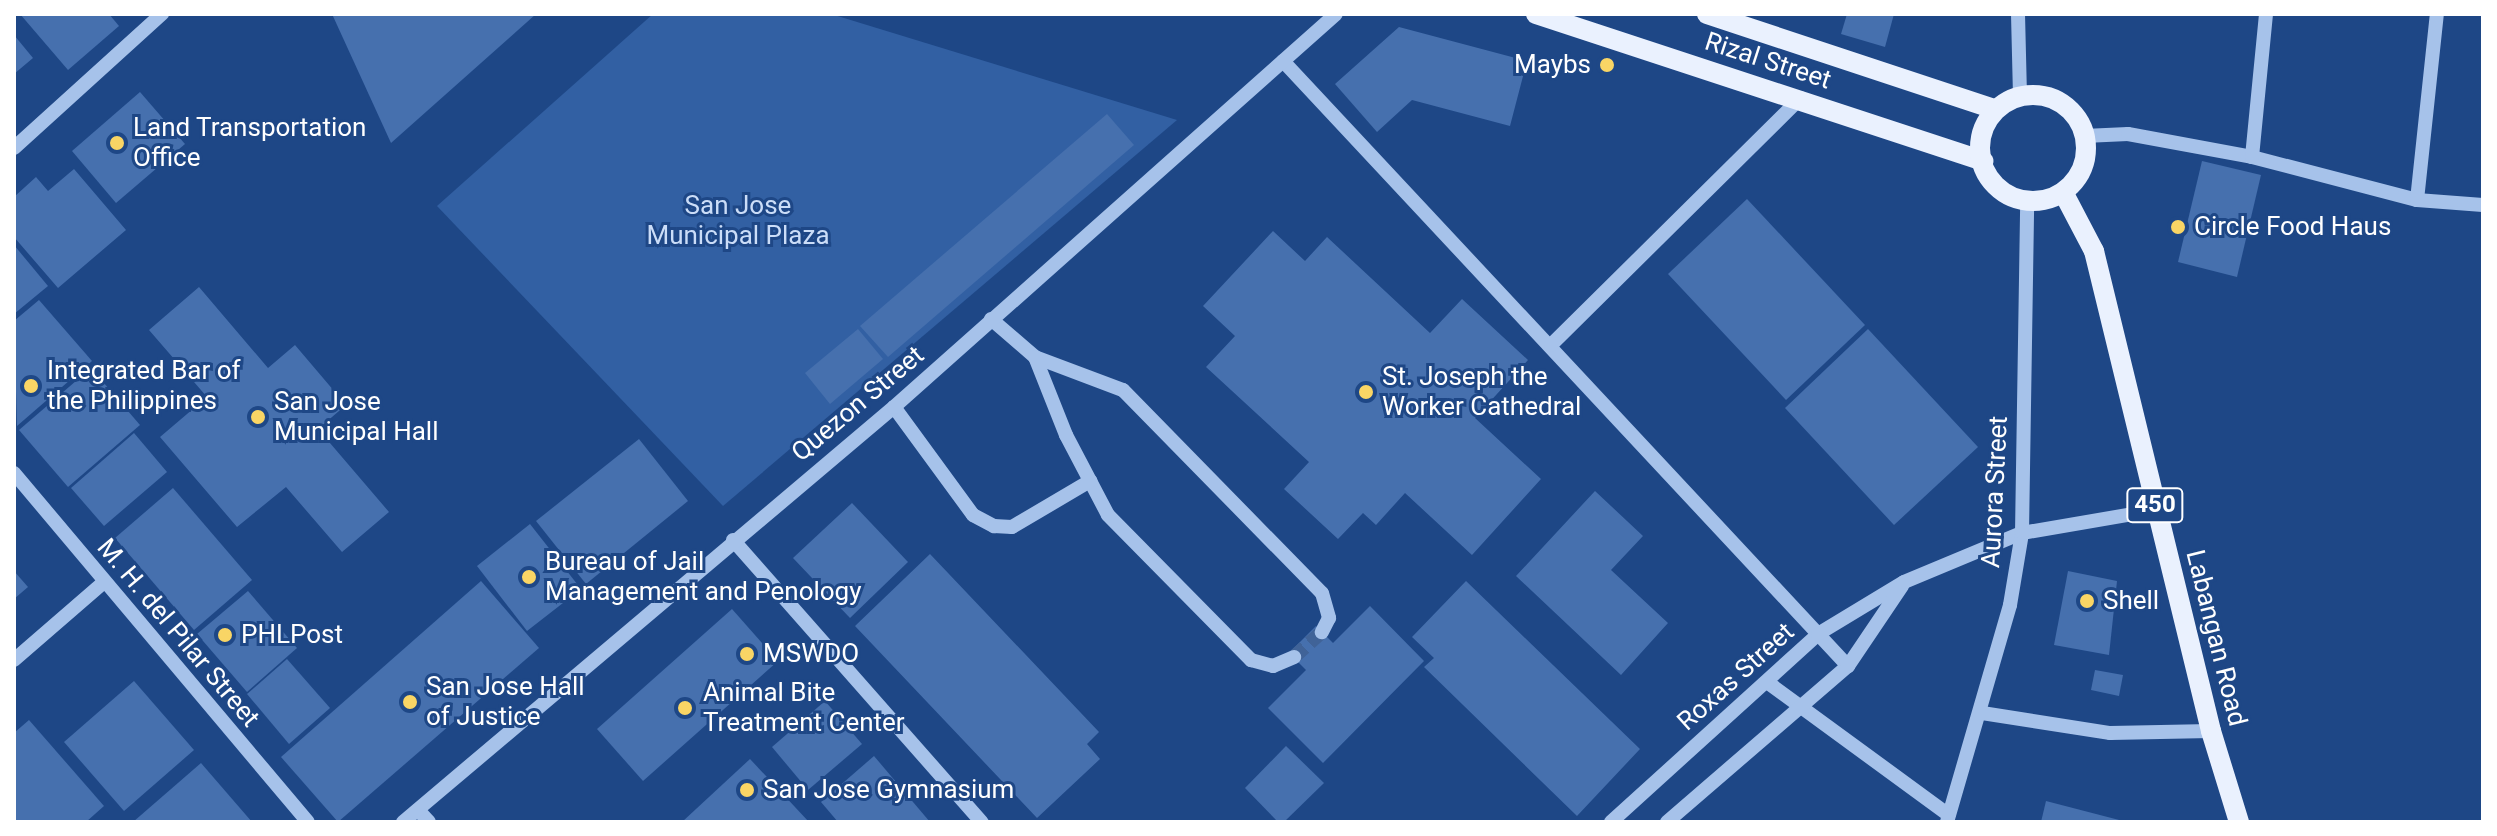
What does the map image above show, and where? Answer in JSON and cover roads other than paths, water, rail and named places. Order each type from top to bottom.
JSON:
[{"type":"main road","name":"Rizal Street","points":[[1536,14],[1801,98],[1983,161]]},
{"type":"main road","name":"Rizal Street","points":[[1707,14],[1992,108]]},
{"type":"main road","points":[[2020,94],[2060,102],[2078,120],[2084,136],[2082,167],[2063,192],[2027,203],[1992,186],[1983,161],[1982,133],[1992,108],[2020,94]]},
{"type":"main road","name":"Labangan Road","points":[[2063,192],[2094,251],[2211,731],[2239,822]]},
{"type":"street","points":[[14,148],[162,14]]},
{"type":"street","name":"Quezon Street","points":[[403,822],[894,407],[1336,14]]},
{"type":"street","points":[[2018,14],[2020,94]]},
{"type":"street","points":[[2252,157],[2266,14]]},
{"type":"street","points":[[2417,200],[2437,14]]},
{"type":"street","points":[[1283,61],[1848,666]]},
{"type":"street","points":[[1551,345],[1801,98]]},
{"type":"street","points":[[2084,136],[2128,134],[2252,157],[2417,200],[2483,205]]},
{"type":"street","name":"Aurora Street","points":[[1948,818],[1982,713],[2010,605],[2022,533],[2027,203]]},
{"type":"street","points":[[991,319],[1035,357],[1123,390],[1322,593],[1329,618],[1322,632]]},
{"type":"street","points":[[1035,357],[1108,515],[1251,660],[1273,666],[1294,657]]},
{"type":"street","points":[[894,407],[973,515],[994,526],[1012,527],[1090,481]]},
{"type":"street","name":"M. H. del Pilar Street","points":[[14,473],[103,583],[308,822]]},
{"type":"street","name":"Roxas Street","points":[[1611,822],[1818,634],[1904,582],[2022,533],[2157,510]]},
{"type":"street","points":[[733,540],[982,822]]},
{"type":"street","points":[[1667,822],[1848,666],[1904,582]]},
{"type":"street","points":[[14,660],[103,583]]},
{"type":"street","points":[[1767,682],[1948,818]]},
{"type":"street","points":[[1982,713],[2110,733],[2211,731]]},
{"type":"street","points":[[418,810],[429,822]]},
{"type":"tunnel","points":[[1294,657],[1322,632]]},
{"type":"place","name":"Maybs","points":[[1607,65]]},
{"type":"place","name":"Land Transportation Office","points":[[117,143]]},
{"type":"place","name":"Circle Food Haus","points":[[2178,227]]},
{"type":"place","name":"Integrated Bar of the Philippines","points":[[31,386]]},
{"type":"place","name":"St. Joseph the Worker Cathedral","points":[[1366,392]]},
{"type":"place","name":"San Jose Municipal Hall","points":[[258,417]]},
{"type":"place","name":"Bureau of Jail Management and Penology","points":[[529,577]]},
{"type":"place","name":"Shell","points":[[2087,601]]},
{"type":"place","name":"PHLPost","points":[[225,635]]},
{"type":"place","name":"MSWDO","points":[[747,654]]},
{"type":"place","name":"San Jose Hall of Justice","points":[[410,702]]},
{"type":"place","name":"Animal Bite Treatment Center","points":[[685,708]]},
{"type":"place","name":"San Jose Gymnasium","points":[[747,790]]},
{"type":"park label","name":"San Jose Municipal Plaza","points":[[738,221]]}]
